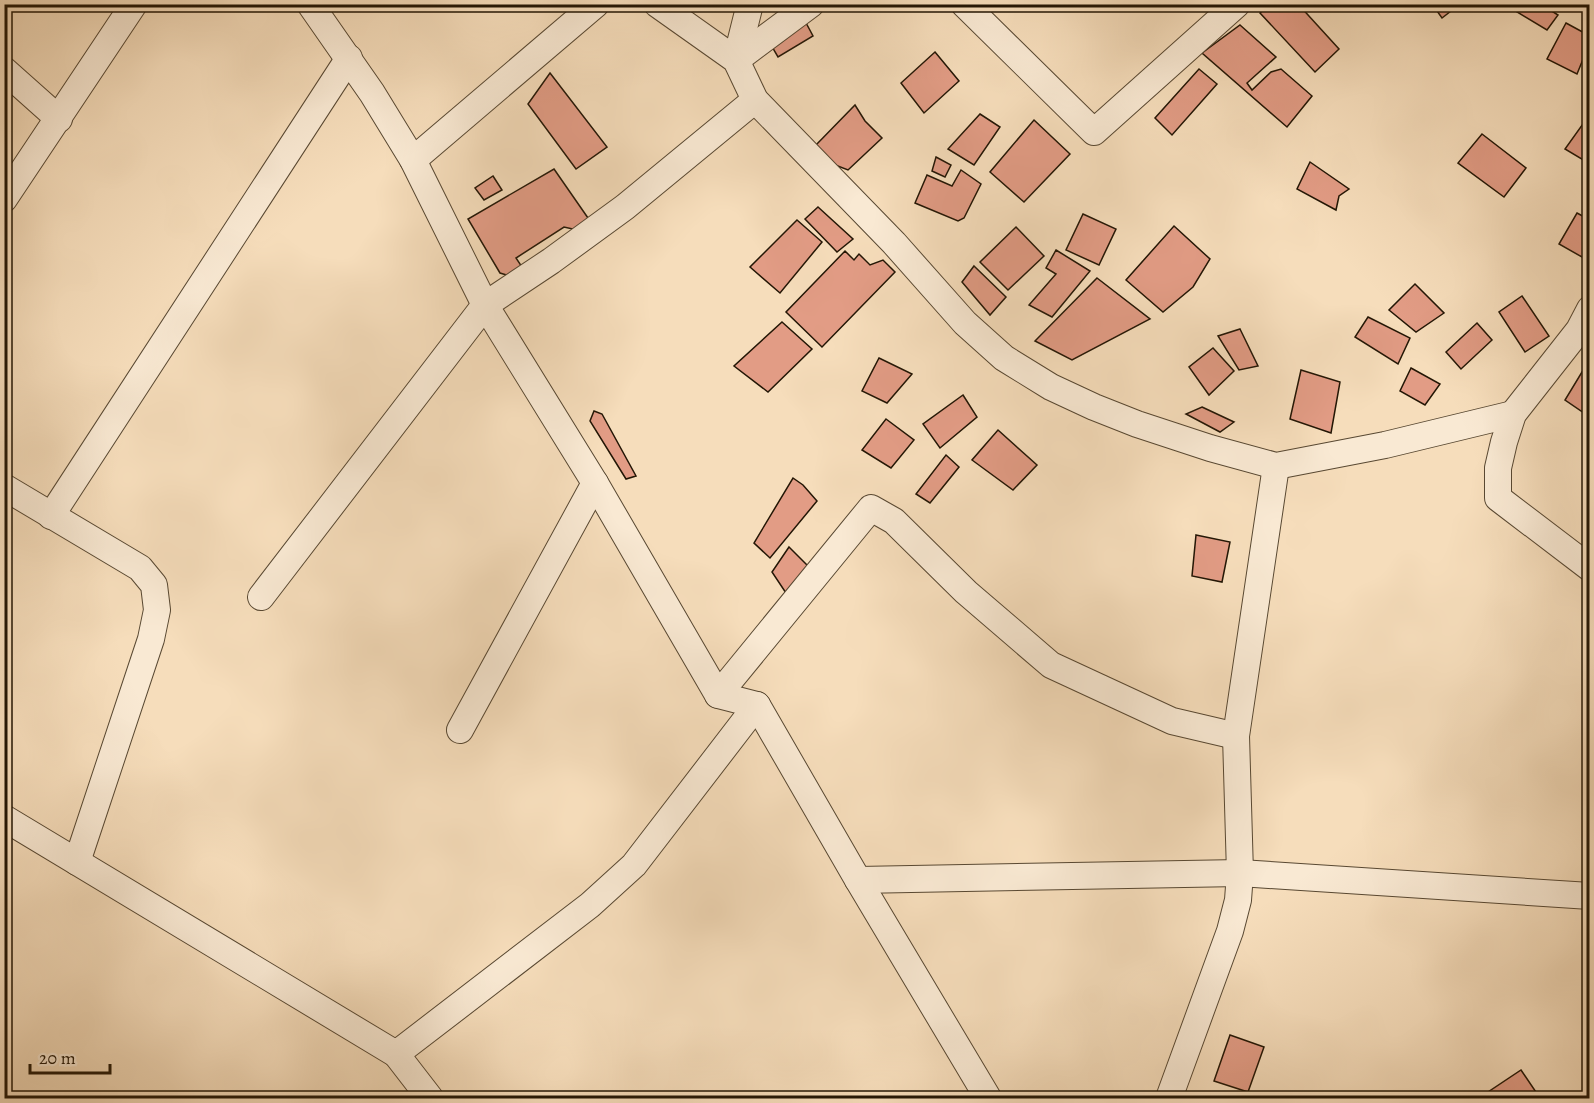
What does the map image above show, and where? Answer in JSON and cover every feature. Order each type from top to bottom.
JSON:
[{"type":"street","points":[[4,198],[134,4]]},
{"type":"street","points":[[310,4],[349,58],[413,160],[485,305],[596,483],[718,695],[757,705],[988,1098]]},
{"type":"street","points":[[413,160],[596,4]]},
{"type":"street","points":[[657,4],[736,60],[754,100],[894,243],[965,322],[1004,358],[1051,387],[1094,407],[1210,448],[1276,466],[1385,444],[1513,414]]},
{"type":"street","points":[[736,60],[750,4]]},
{"type":"street","points":[[736,60],[811,4]]},
{"type":"street","points":[[964,4],[1094,132],[1237,4]]},
{"type":"street","points":[[51,516],[349,58]]},
{"type":"street","points":[[4,70],[59,119]]},
{"type":"street","points":[[261,597],[485,305],[625,207],[754,100]]},
{"type":"street","points":[[1590,309],[1579,330],[1513,414],[1498,468],[1498,498],[1590,568]]},
{"type":"street","points":[[1169,1098],[1230,931],[1238,900],[1240,873],[1236,736],[1276,466]]},
{"type":"street","points":[[460,730],[596,483]]},
{"type":"street","points":[[4,487],[140,568],[154,585],[157,610],[151,639],[77,862]]},
{"type":"street","points":[[718,695],[871,508],[894,521],[966,592],[1051,666],[1172,720],[1236,736]]},
{"type":"street","points":[[396,1054],[590,905],[634,865],[757,705]]},
{"type":"street","points":[[4,818],[396,1054],[430,1098]]},
{"type":"street","points":[[858,880],[1240,873],[1590,896]]},
{"type":"building","points":[[335,4],[347,4],[338,11]]},
{"type":"building","points":[[1269,4],[1298,4],[1339,49],[1315,72],[1260,13]]},
{"type":"building","points":[[1432,4],[1460,4],[1442,18]]},
{"type":"building","points":[[1504,4],[1541,4],[1558,15],[1547,30]]},
{"type":"building","points":[[805,21],[813,36],[778,57],[771,45]]},
{"type":"building","points":[[1566,23],[1590,36],[1590,42],[1577,74],[1547,59]]},
{"type":"building","points":[[1240,25],[1276,57],[1247,83],[1252,90],[1271,72],[1281,69],[1312,96],[1287,127],[1202,53]]},
{"type":"building","points":[[935,52],[959,81],[924,113],[901,83]]},
{"type":"building","points":[[1199,69],[1217,84],[1172,135],[1155,118]]},
{"type":"building","points":[[550,73],[607,147],[576,169],[528,104]]},
{"type":"building","points":[[855,105],[865,121],[882,138],[848,170],[830,163],[815,146]]},
{"type":"building","points":[[980,114],[1000,127],[974,165],[948,149]]},
{"type":"building","points":[[1590,114],[1590,164],[1565,149]]},
{"type":"building","points":[[1034,120],[1070,154],[1024,202],[990,172]]},
{"type":"building","points":[[1482,134],[1526,168],[1504,197],[1458,163]]},
{"type":"building","points":[[936,157],[951,165],[945,177],[932,171]]},
{"type":"building","points":[[1310,162],[1349,189],[1339,196],[1336,210],[1297,189]]},
{"type":"building","points":[[554,169],[588,218],[577,230],[564,227],[516,258],[522,267],[510,276],[500,273],[468,219]]},
{"type":"building","points":[[961,170],[981,184],[964,218],[958,221],[915,203],[927,175],[952,186]]},
{"type":"building","points":[[493,176],[502,190],[484,200],[475,188]]},
{"type":"building","points":[[818,207],[853,239],[837,252],[805,219]]},
{"type":"building","points":[[1577,213],[1590,220],[1590,244],[1582,257],[1559,244]]},
{"type":"building","points":[[1083,214],[1116,229],[1099,265],[1066,250]]},
{"type":"building","points":[[797,220],[822,242],[780,293],[750,267]]},
{"type":"building","points":[[1174,226],[1210,259],[1193,287],[1163,312],[1126,280]]},
{"type":"building","points":[[1016,227],[1044,256],[1008,290],[980,262]]},
{"type":"building","points":[[1056,250],[1090,271],[1052,317],[1029,305],[1056,274],[1046,268]]},
{"type":"building","points":[[845,251],[854,260],[859,254],[870,265],[883,260],[895,272],[822,347],[786,312]]},
{"type":"building","points":[[974,266],[1006,297],[990,315],[962,282]]},
{"type":"building","points":[[1097,278],[1150,319],[1072,360],[1035,341]]},
{"type":"building","points":[[1415,284],[1444,313],[1416,332],[1389,310]]},
{"type":"building","points":[[1522,296],[1549,336],[1525,352],[1499,312]]},
{"type":"building","points":[[1368,317],[1410,338],[1398,364],[1355,337]]},
{"type":"building","points":[[782,322],[812,349],[768,392],[734,366]]},
{"type":"building","points":[[1477,323],[1492,340],[1461,369],[1446,352]]},
{"type":"building","points":[[1240,329],[1258,366],[1239,370],[1218,336]]},
{"type":"building","points":[[1213,348],[1234,371],[1209,395],[1189,367]]},
{"type":"building","points":[[879,358],[912,374],[887,403],[862,391]]},
{"type":"building","points":[[1411,368],[1440,384],[1425,405],[1400,391]]},
{"type":"building","points":[[1301,370],[1340,382],[1331,433],[1290,419]]},
{"type":"building","points":[[1582,372],[1590,375],[1590,417],[1565,400]]},
{"type":"building","points":[[963,395],[977,417],[940,448],[923,424]]},
{"type":"building","points":[[1202,407],[1234,422],[1220,432],[1186,414]]},
{"type":"building","points":[[594,411],[602,414],[636,476],[626,479],[590,421]]},
{"type":"building","points":[[886,419],[914,440],[891,468],[862,450]]},
{"type":"building","points":[[998,430],[1037,465],[1013,490],[972,460]]},
{"type":"building","points":[[946,455],[959,467],[930,503],[916,494]]},
{"type":"building","points":[[793,478],[803,485],[817,501],[770,558],[754,543]]},
{"type":"building","points":[[1196,535],[1230,542],[1222,582],[1192,576]]},
{"type":"building","points":[[789,547],[809,567],[786,593],[772,572]]},
{"type":"building","points":[[1230,1035],[1264,1047],[1248,1092],[1214,1081]]},
{"type":"building","points":[[1521,1070],[1540,1098],[1479,1098]]}]
